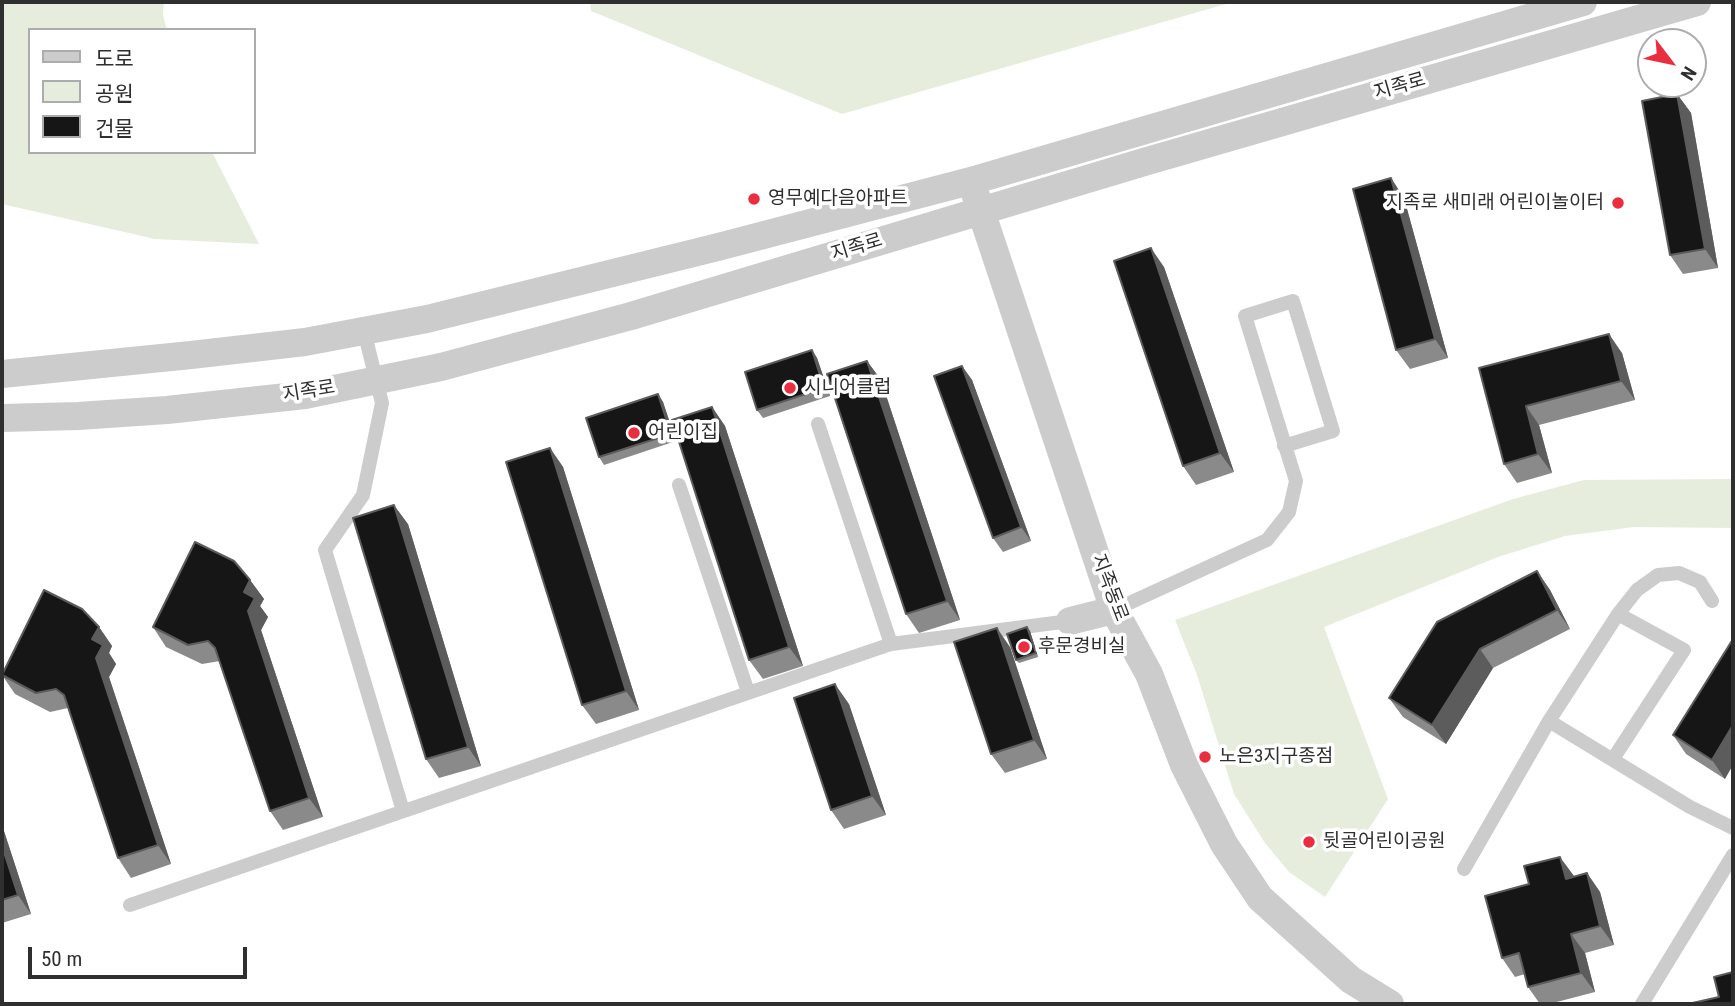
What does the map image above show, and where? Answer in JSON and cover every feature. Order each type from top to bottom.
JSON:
[{"type":"street","name":"지족로","points":[[2,374],[305,342],[427,319],[705,251],[971,181],[1583,2]]},
{"type":"street","name":"지족로","points":[[2,418],[167,410],[305,395],[441,367],[631,316],[1184,150],[1697,2]]},
{"type":"street","name":"지족동로","points":[[971,181],[1114,610],[1149,674],[1184,765],[1224,844],[1260,898],[1351,980],[1390,1004]]},
{"type":"street","points":[[1070,621],[1114,610]]},
{"type":"lane","points":[[1114,610],[1267,540],[1289,512],[1296,481],[1284,446],[1245,317],[1293,302],[1332,430],[1284,446]]},
{"type":"lane","points":[[364,331],[382,403],[363,495],[325,550],[403,811]]},
{"type":"lane","points":[[818,424],[891,644]]},
{"type":"lane","points":[[680,485],[748,692]]},
{"type":"lane","points":[[1464,869],[1549,721],[1618,614],[1637,590],[1658,575],[1679,573],[1700,582],[1712,601]]},
{"type":"lane","points":[[1613,759],[1684,650],[1618,614]]},
{"type":"lane","points":[[130,905],[891,644],[1070,621]]},
{"type":"lane","points":[[1549,721],[1690,807],[1733,828]]},
{"type":"lane","points":[[1643,1004],[1733,855]]},
{"type":"green space","points":[[2,2],[164,2],[163,15],[166,28],[28,28],[28,154],[213,154],[259,244],[155,239],[2,204]]},
{"type":"green space","points":[[590,2],[1233,2],[842,114],[591,11]]},
{"type":"green space","points":[[1733,479],[1733,528],[1634,527],[1565,536],[1498,557],[1324,627],[1388,799],[1325,897],[1289,872],[1265,843],[1234,794],[1197,675],[1175,620],[1513,499],[1584,480]]},
{"type":"building","points":[[1678,98],[1705,249],[1670,255],[1642,101]]},
{"type":"building","points":[[1391,178],[1435,339],[1396,350],[1353,189]]},
{"type":"building","points":[[1151,248],[1220,453],[1183,466],[1114,261]]},
{"type":"building","points":[[1609,334],[1621,381],[1526,406],[1538,454],[1504,464],[1479,368]]},
{"type":"building","name":"시니어클럽","points":[[812,350],[824,388],[757,410],[745,372]]},
{"type":"building","points":[[867,361],[947,601],[906,614],[827,374]]},
{"type":"building","points":[[962,366],[1021,527],[993,538],[934,376]]},
{"type":"building","name":"어린이집","points":[[658,394],[671,434],[599,457],[586,418]]},
{"type":"building","points":[[712,407],[789,647],[749,660],[672,420]]},
{"type":"building","points":[[550,448],[626,691],[582,705],[506,462]]},
{"type":"building","points":[[394,505],[468,747],[426,759],[353,518]]},
{"type":"building","points":[[195,542],[234,561],[250,580],[244,592],[255,598],[248,611],[309,798],[270,811],[215,648],[208,641],[188,645],[153,627]]},
{"type":"building","points":[[1537,571],[1557,610],[1480,649],[1432,725],[1389,698],[1437,622]]},
{"type":"building","points":[[44,590],[82,609],[99,627],[92,639],[103,645],[96,658],[158,845],[118,858],[64,695],[56,689],[36,693],[2,675]]},
{"type":"building","name":"후문경비실","points":[[1027,627],[1036,653],[1016,660],[1007,634]]},
{"type":"building","points":[[997,628],[1034,740],[991,754],[954,642]]},
{"type":"building","points":[[1733,639],[1733,725],[1712,760],[1673,735]]},
{"type":"building","points":[[835,684],[872,796],[831,810],[794,698]]},
{"type":"building","points":[[2,846],[18,895],[2,900]]},
{"type":"building","points":[[1560,857],[1566,879],[1587,873],[1600,926],[1571,934],[1581,973],[1528,987],[1519,953],[1502,958],[1485,896],[1529,884],[1524,866]]},
{"type":"building","points":[[1733,972],[1733,1004],[1688,1004],[1719,997],[1714,977]]},
{"type":"place","name":"영무예다음아파트","points":[[754,199]]},
{"type":"place","name":"지족로 새미래 어린이놀이터","points":[[1618,203]]},
{"type":"place","name":"시니어클럽","points":[[790,388]]},
{"type":"place","name":"어린이집","points":[[634,433]]},
{"type":"place","name":"후문경비실","points":[[1024,647]]},
{"type":"place","name":"노은3지구종점","points":[[1205,757]]},
{"type":"place","name":"뒷골어린이공원","points":[[1309,842]]}]
